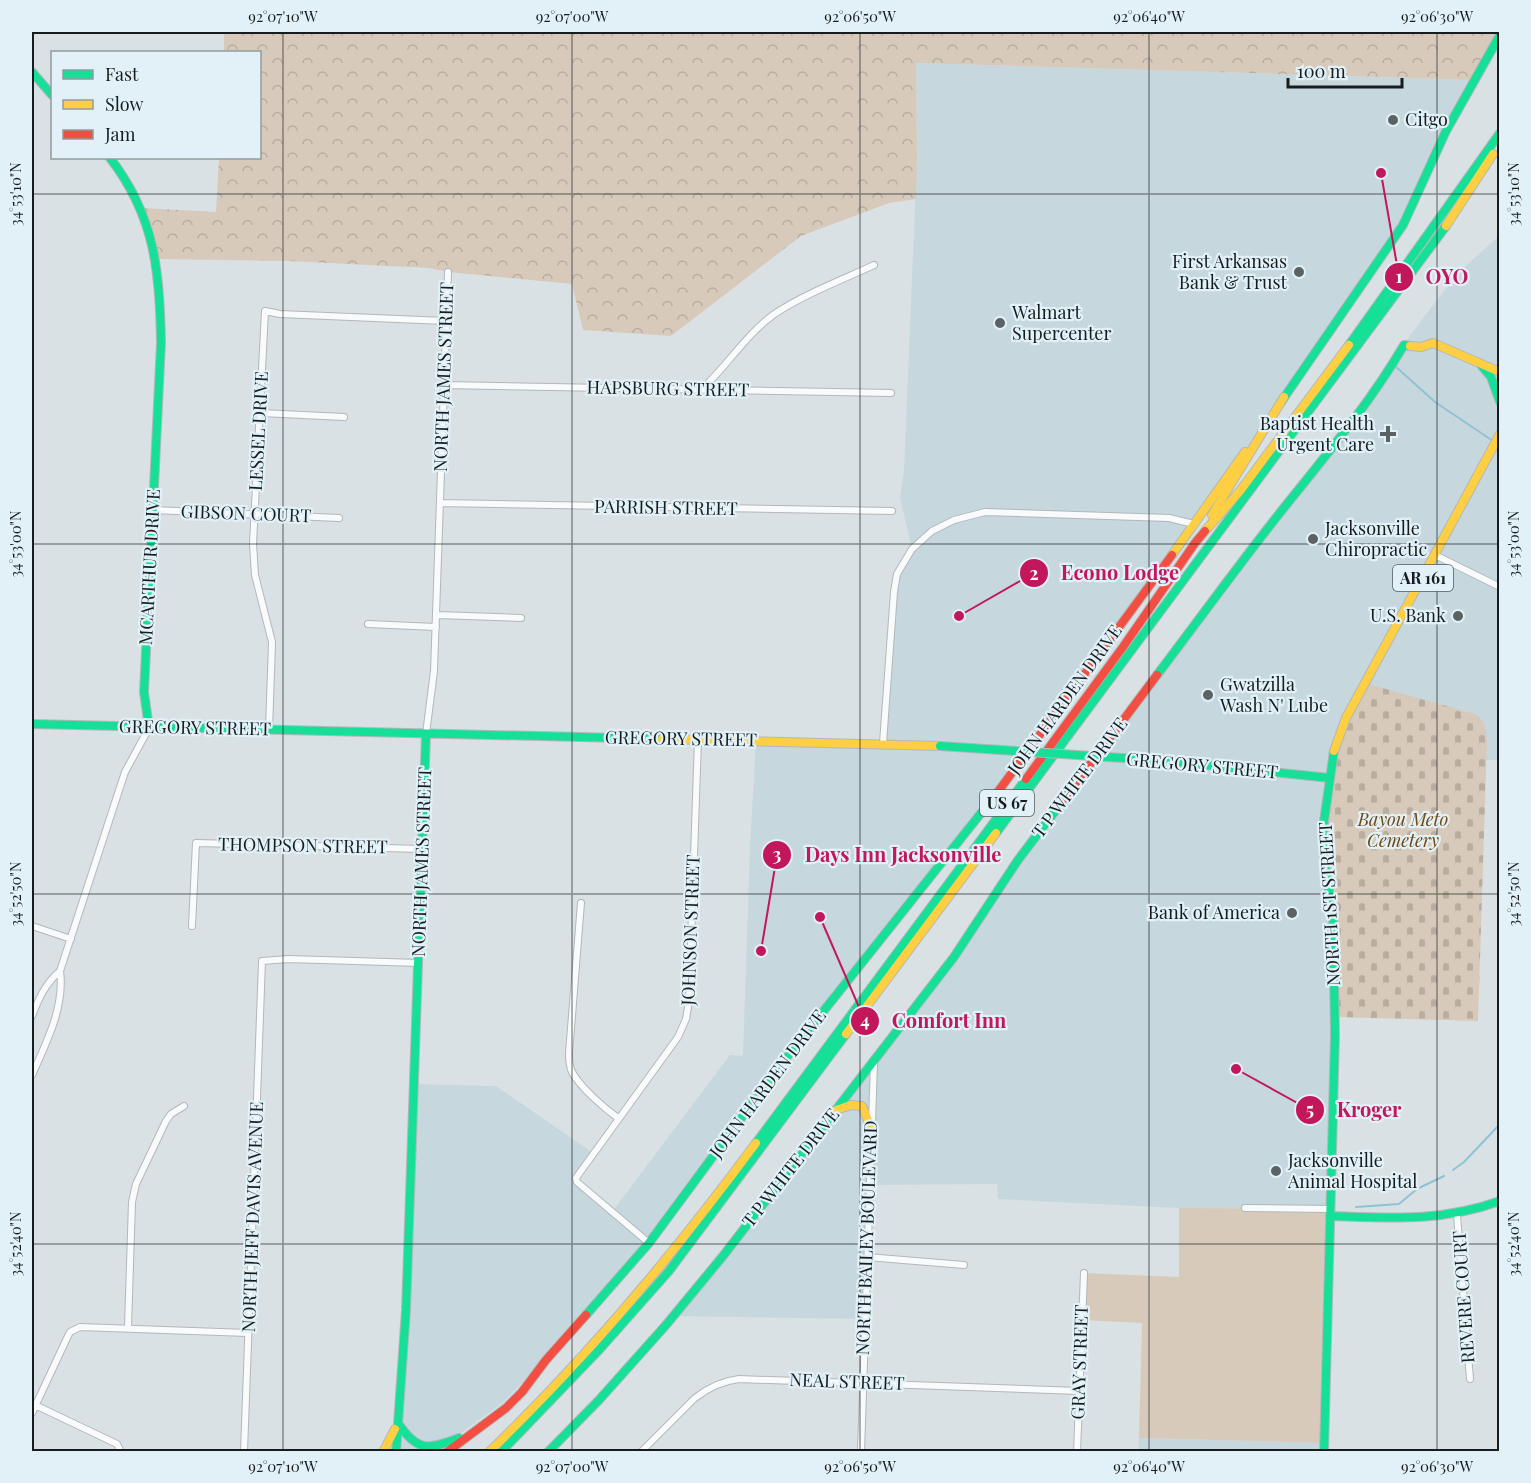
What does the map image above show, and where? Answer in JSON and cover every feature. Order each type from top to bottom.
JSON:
[{"type":"main road","name":"JOHN HARDEN DRIVE","points":[[447,1452],[506,1408],[522,1392],[546,1360],[649,1243],[779,1067],[1014,771],[1194,524],[1403,225],[1446,131],[1497,35]]},
{"type":"main road","points":[[32,72],[51,94]]},
{"type":"main road","name":"US 67","points":[[489,1452],[535,1408],[621,1315],[721,1191],[1123,647],[1195,543],[1239,491],[1332,368],[1500,133]]},
{"type":"main road","name":"US 67","points":[[501,1452],[601,1350],[692,1243],[1378,321],[1444,229],[1500,144]]},
{"type":"main road","name":"MCARTHUR DRIVE","points":[[111,159],[132,186],[143,208],[159,292],[161,344],[144,683],[149,728]]},
{"type":"main road","name":"T P WHITE DRIVE","points":[[548,1452],[599,1400],[674,1316],[874,1061],[954,957],[1018,860],[1254,546],[1334,445],[1393,364],[1404,345],[1421,347],[1433,343],[1500,372]]},
{"type":"main road","points":[[1481,364],[1491,377],[1500,402]]},
{"type":"main road","points":[[1195,543],[1284,397]]},
{"type":"main road","name":"NORTH 1ST STREET","points":[[1324,1452],[1335,1039],[1334,916],[1323,846],[1323,828],[1333,754],[1344,721],[1500,434]]},
{"type":"main road","name":"GREGORY STREET","points":[[32,724],[883,743],[1168,761],[1330,778]]},
{"type":"main road","name":"NORTH JAMES STREET","points":[[396,1452],[406,1310],[426,734]]},
{"type":"main road","points":[[835,1110],[851,1105],[862,1106],[870,1125]]},
{"type":"main road","points":[[1331,1213],[1410,1219],[1458,1215],[1500,1201]]},
{"type":"main road","points":[[398,1423],[413,1444],[421,1447],[439,1446],[466,1436]]},
{"type":"main road","points":[[383,1452],[398,1423]]},
{"type":"street","points":[[702,390],[715,378],[732,354],[774,315],[874,265]]},
{"type":"street","name":"NORTH JAMES STREET","points":[[426,734],[433,697],[437,615],[448,272]]},
{"type":"street","name":"LESSEL DRIVE","points":[[269,730],[272,642],[255,575],[253,544],[265,312],[445,321]]},
{"type":"street","name":"HAPSBURG STREET","points":[[444,386],[891,393]]},
{"type":"street","points":[[261,413],[344,417]]},
{"type":"street","name":"PARRISH STREET","points":[[440,503],[891,512]]},
{"type":"street","name":"GIBSON COURT","points":[[153,510],[339,518]]},
{"type":"street","points":[[883,743],[897,574],[904,560],[920,540],[954,520],[985,513],[1169,518],[1194,524]]},
{"type":"street","points":[[1435,555],[1500,587]]},
{"type":"street","points":[[437,615],[521,618]]},
{"type":"street","points":[[368,624],[436,627]]},
{"type":"street","points":[[32,1075],[60,1001],[62,994],[60,971],[125,772],[149,728]]},
{"type":"street","name":"JOHNSON STREET","points":[[649,1243],[577,1182],[576,1178],[678,1037],[689,1008],[698,740]]},
{"type":"street","name":"THOMPSON STREET","points":[[192,926],[196,843],[422,849]]},
{"type":"street","points":[[581,903],[570,1064],[575,1076],[618,1118]]},
{"type":"street","points":[[32,926],[71,939]]},
{"type":"street","name":"NORTH JEFF DAVIS AVENUE","points":[[244,1452],[262,961],[419,963]]},
{"type":"street","points":[[32,1016],[42,991],[51,978],[60,971]]},
{"type":"street","name":"NORTH BAILEY BOULEVARD","points":[[861,1452],[870,1125],[874,1061]]},
{"type":"street","points":[[128,1328],[130,1242],[135,1189],[166,1121],[171,1114],[184,1106]]},
{"type":"street","points":[[1245,1208],[1331,1213]]},
{"type":"street","name":"REVERE COURT","points":[[1458,1215],[1470,1379]]},
{"type":"street","points":[[867,1257],[964,1265]]},
{"type":"street","name":"GRAY STREET","points":[[1077,1452],[1084,1272]]},
{"type":"street","points":[[32,1413],[70,1332],[80,1327],[248,1333]]},
{"type":"street","name":"NEAL STREET","points":[[641,1452],[704,1390],[725,1381],[739,1379],[1079,1391]]},
{"type":"street","points":[[35,1405],[117,1444],[121,1452]]},
{"type":"shaded area","points":[[916,63],[1473,80],[1383,256],[1194,524],[1188,522],[1166,564],[669,1217],[573,1331],[501,1404],[436,1451],[396,1452],[414,1084],[496,1086],[593,1153],[576,1178],[612,1212],[730,1055],[743,1056],[756,741],[883,743],[897,574],[912,549],[900,498],[904,472],[917,159]]},
{"type":"shaded area","points":[[1499,236],[1499,760],[1486,760],[1487,741],[1330,890],[1331,1209],[1179,1208],[998,1199],[997,1184],[869,1185],[866,1319],[674,1316],[864,1076],[1002,885],[1423,318],[1458,273]]},
{"type":"shaded area","points":[[1139,1438],[1324,1443],[1324,1452],[1138,1452]]},
{"type":"green space","points":[[224,32],[1497,32],[1497,39],[1473,80],[916,63],[916,199],[889,203],[801,236],[671,336],[583,330],[572,284],[448,272],[429,268],[288,261],[154,259],[143,208],[216,212],[219,159],[261,159],[261,51],[224,51]]},
{"type":"green space","name":"Bayou Meto Cemetery","points":[[1365,683],[1475,714],[1484,725],[1487,741],[1478,1021],[1335,1017],[1333,916],[1325,863],[1333,754]]},
{"type":"green space","points":[[1179,1208],[1331,1209],[1324,1443],[1139,1438],[1142,1323],[1082,1320],[1084,1273],[1179,1277]]},
{"type":"waterway","points":[[1395,366],[1435,402],[1493,441]]},
{"type":"waterway","points":[[1453,1170],[1464,1162],[1500,1124]]},
{"type":"waterway","points":[[1356,1207],[1399,1204],[1417,1189],[1444,1176]]},
{"type":"traffic: fast","points":[[1281,402],[1403,225],[1446,131],[1500,35]]},
{"type":"traffic: fast","points":[[32,72],[51,94]]},
{"type":"traffic: fast","points":[[1349,345],[1500,133]]},
{"type":"traffic: fast","points":[[111,159],[137,201],[146,223],[159,292],[161,343],[144,692],[149,728]]},
{"type":"traffic: fast","points":[[996,833],[1446,226]]},
{"type":"traffic: fast","points":[[1157,675],[1360,411],[1404,345],[1410,346]]},
{"type":"traffic: fast","points":[[1481,365],[1491,377],[1500,402]]},
{"type":"traffic: fast","points":[[32,724],[662,739]]},
{"type":"traffic: fast","points":[[396,1452],[406,1310],[426,734]]},
{"type":"traffic: fast","points":[[940,746],[1168,761]]},
{"type":"traffic: fast","points":[[1324,1452],[1335,1035],[1333,916],[1324,859],[1323,828],[1334,751]]},
{"type":"traffic: fast","points":[[1168,761],[1330,778]]},
{"type":"traffic: fast","points":[[756,1143],[1026,779]]},
{"type":"traffic: fast","points":[[586,1315],[649,1243],[779,1067],[997,793]]},
{"type":"traffic: fast","points":[[548,1452],[599,1400],[666,1325],[723,1256],[954,957],[1018,860],[1059,806]]},
{"type":"traffic: fast","points":[[501,1452],[599,1350],[669,1271],[846,1034]]},
{"type":"traffic: fast","points":[[1330,1216],[1395,1218],[1437,1216],[1479,1208],[1500,1201]]},
{"type":"traffic: fast","points":[[398,1423],[411,1439],[424,1446],[439,1445],[459,1438]]},
{"type":"traffic: slow","points":[[1446,226],[1493,154]]},
{"type":"traffic: slow","points":[[1410,346],[1421,347],[1433,343],[1500,372]]},
{"type":"traffic: slow","points":[[1205,531],[1240,491],[1349,345]]},
{"type":"traffic: slow","points":[[1212,515],[1284,397]]},
{"type":"traffic: slow","points":[[1334,751],[1346,718],[1500,434]]},
{"type":"traffic: slow","points":[[1172,555],[1245,452]]},
{"type":"traffic: slow","points":[[662,739],[940,746]]},
{"type":"traffic: slow","points":[[846,1034],[996,833]]},
{"type":"traffic: slow","points":[[836,1110],[851,1105],[862,1106],[870,1125]]},
{"type":"traffic: slow","points":[[489,1452],[526,1416],[629,1304],[694,1225],[756,1143]]},
{"type":"traffic: slow","points":[[383,1452],[395,1429]]},
{"type":"traffic: jam","points":[[1026,779],[1205,531]]},
{"type":"traffic: jam","points":[[997,793],[1172,555]]},
{"type":"traffic: jam","points":[[1059,806],[1157,675]]},
{"type":"traffic: jam","points":[[447,1452],[506,1408],[586,1315]]},
{"type":"place","name":"Citgo","points":[[1393,120]]},
{"type":"place","name":"OYO","points":[[1381,173]]},
{"type":"place","name":"First Arkansas Bank & Trust","points":[[1299,272]]},
{"type":"place","name":"Walmart Supercenter","points":[[1000,323]]},
{"type":"place","name":"Baptist Health Urgent Care","points":[[1388,434]]},
{"type":"place","name":"Jacksonville Chiropractic","points":[[1313,539]]},
{"type":"place","name":"Econo Lodge","points":[[959,616]]},
{"type":"place","name":"U.S. Bank","points":[[1458,616]]},
{"type":"place","name":"Gwatzilla Wash N' Lube","points":[[1208,695]]},
{"type":"place","name":"Bank of America","points":[[1292,913]]},
{"type":"place","name":"Comfort Inn","points":[[820,917]]},
{"type":"place","name":"Days Inn Jacksonville","points":[[761,951]]},
{"type":"place","name":"Kroger","points":[[1236,1069]]},
{"type":"place","name":"Jacksonville Animal Hospital","points":[[1276,1171]]}]
